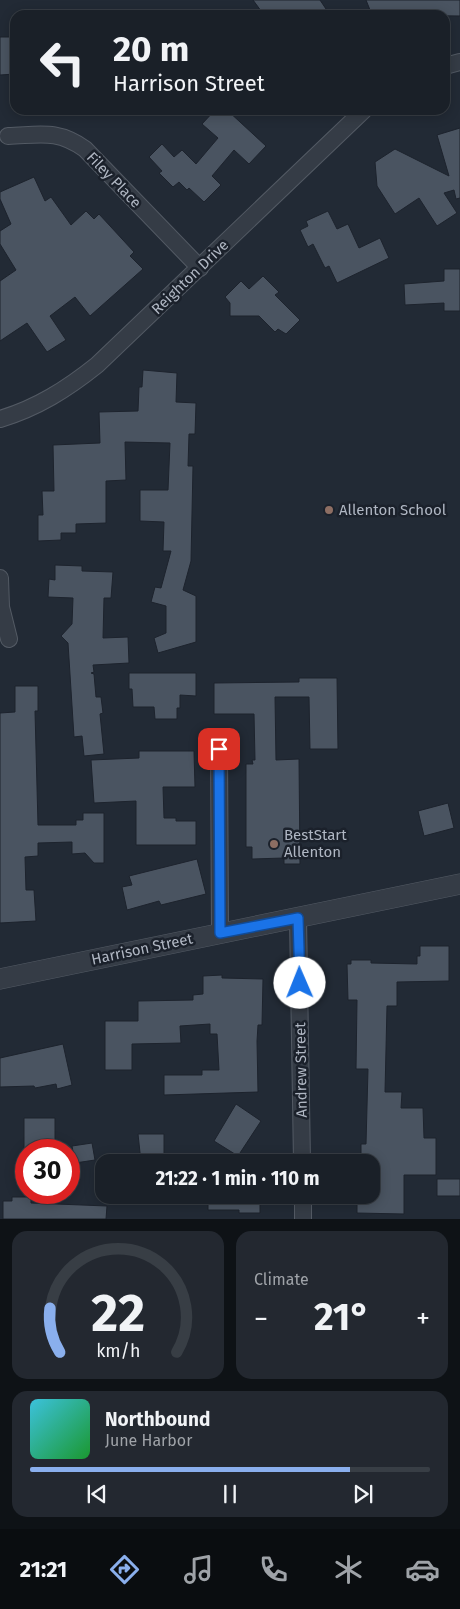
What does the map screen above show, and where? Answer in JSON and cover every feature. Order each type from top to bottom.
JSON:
[{"type":"street","name":"Reighton Drive","points":[[0,419],[21,412],[73,384],[97,365],[359,115]]},
{"type":"street","name":"Filey Place","points":[[8,136],[57,134],[73,140],[200,268]]},
{"type":"street","points":[[0,578],[1,607],[10,639]]},
{"type":"street","points":[[219,749],[220,933]]},
{"type":"street","name":"Harrison Street","points":[[0,979],[460,884]]},
{"type":"street","name":"Andrew Street","points":[[298,918],[302,1154]]},
{"type":"street","points":[[303,1204],[303,1219]]},
{"type":"building","points":[[253,0],[320,0],[327,10],[260,10]]},
{"type":"building","points":[[366,0],[460,0],[460,16],[450,16],[450,10],[370,10]]},
{"type":"building","points":[[0,37],[10,37],[10,74],[0,75]]},
{"type":"building","points":[[210,115],[232,115],[266,146],[249,164],[234,150],[212,176],[221,185],[204,202],[189,188],[187,190],[179,182],[173,187],[159,173],[162,171],[149,157],[162,144],[174,157],[182,150],[196,164],[218,138],[202,124]]},
{"type":"building","points":[[460,128],[460,198],[456,199],[454,190],[444,193],[457,213],[437,226],[419,198],[395,214],[377,186],[375,162],[395,149],[449,176],[437,135]]},
{"type":"building","points":[[34,177],[45,201],[51,197],[71,225],[86,211],[94,219],[99,214],[134,252],[130,256],[143,269],[90,316],[75,297],[50,316],[66,340],[47,352],[27,323],[0,341],[0,281],[16,270],[0,244],[0,231],[11,224],[0,199],[0,192]]},
{"type":"building","points":[[328,211],[337,229],[348,224],[359,248],[380,238],[389,258],[337,283],[329,266],[325,268],[313,244],[308,247],[300,230],[308,226],[306,221]]},
{"type":"building","points":[[444,269],[460,269],[460,311],[444,311],[444,303],[405,305],[404,284],[444,281]]},
{"type":"building","points":[[263,276],[279,292],[275,295],[300,320],[286,334],[278,329],[275,332],[259,316],[230,316],[230,303],[225,297],[241,281],[249,289]]},
{"type":"building","points":[[143,370],[177,373],[176,402],[196,403],[195,434],[189,434],[188,466],[193,466],[191,561],[183,590],[196,596],[196,642],[158,653],[154,638],[166,633],[166,606],[151,602],[155,587],[161,588],[171,551],[163,551],[164,522],[140,521],[140,490],[168,490],[170,443],[125,442],[126,480],[106,481],[106,523],[76,524],[76,533],[61,533],[61,540],[38,541],[38,515],[43,515],[42,491],[54,491],[53,445],[100,443],[99,412],[138,411],[139,387],[142,387]]},
{"type":"building","points":[[55,565],[82,566],[82,571],[113,572],[111,598],[104,598],[103,638],[128,637],[129,663],[93,665],[94,672],[91,673],[94,674],[96,697],[101,697],[103,713],[100,714],[104,754],[84,756],[82,736],[74,737],[68,643],[61,636],[72,624],[73,598],[48,597],[49,579],[55,580]]},
{"type":"building","points":[[129,673],[196,673],[196,696],[180,695],[180,708],[177,708],[177,719],[155,719],[154,707],[133,707],[132,689],[129,689]]},
{"type":"building","points":[[299,678],[337,678],[338,749],[310,749],[309,697],[275,697],[276,760],[299,759],[300,864],[284,864],[284,858],[252,859],[252,847],[246,847],[246,764],[253,764],[252,760],[255,760],[254,714],[214,714],[214,683],[299,682]]},
{"type":"building","points":[[15,686],[38,686],[38,711],[35,711],[38,825],[76,825],[76,820],[83,820],[83,813],[104,813],[104,863],[94,863],[85,853],[72,854],[72,842],[38,843],[38,856],[25,857],[26,890],[34,890],[36,921],[0,923],[0,713],[15,712]]},
{"type":"building","points":[[139,751],[194,751],[195,787],[163,787],[164,818],[176,818],[176,821],[196,821],[196,845],[136,845],[136,801],[94,803],[91,760],[139,758]]},
{"type":"building","points":[[448,803],[454,828],[424,836],[418,811]]},
{"type":"building","points":[[197,859],[206,894],[161,905],[159,901],[127,910],[122,887],[132,885],[129,876]]},
{"type":"building","points":[[420,946],[449,946],[449,981],[397,982],[397,1006],[387,1006],[385,1092],[402,1092],[401,1108],[423,1108],[424,1138],[436,1138],[436,1175],[404,1175],[404,1214],[357,1213],[357,1204],[380,1204],[380,1154],[361,1154],[361,1144],[366,1144],[368,1069],[356,1069],[357,1000],[348,1000],[347,964],[351,964],[351,960],[371,960],[371,963],[417,964],[417,956],[420,956]]},
{"type":"building","points":[[222,975],[222,978],[263,979],[262,1025],[258,1025],[257,1041],[258,1092],[164,1095],[164,1075],[202,1075],[202,1070],[219,1070],[217,1034],[210,1034],[210,1024],[180,1026],[181,1043],[132,1044],[132,1070],[105,1070],[105,1021],[138,1021],[138,1001],[193,1000],[193,995],[203,994],[203,976]]},
{"type":"building","points":[[63,1044],[72,1085],[57,1089],[56,1084],[35,1088],[34,1086],[0,1087],[0,1058]]},
{"type":"building","points":[[236,1104],[261,1121],[239,1154],[235,1154],[214,1141]]},
{"type":"building","points":[[24,1118],[55,1118],[55,1139],[24,1139]]},
{"type":"building","points":[[138,1134],[164,1134],[164,1154],[140,1154]]},
{"type":"building","points":[[92,1143],[95,1160],[80,1162],[80,1145]]},
{"type":"building","points":[[437,1179],[460,1179],[460,1196],[437,1196]]},
{"type":"building","points":[[12,1197],[15,1197],[15,1204],[107,1206],[106,1219],[3,1219],[3,1201],[12,1201]]},
{"type":"building","points":[[208,1204],[260,1204],[260,1213],[239,1213],[239,1210],[208,1210]]},
{"type":"place","name":"Allenton School","points":[[329,510]]},
{"type":"place","name":"BestStart Allenton","points":[[274,844]]},
{"type":"route","points":[[219,749],[220,933],[298,918],[300,983]]}]
